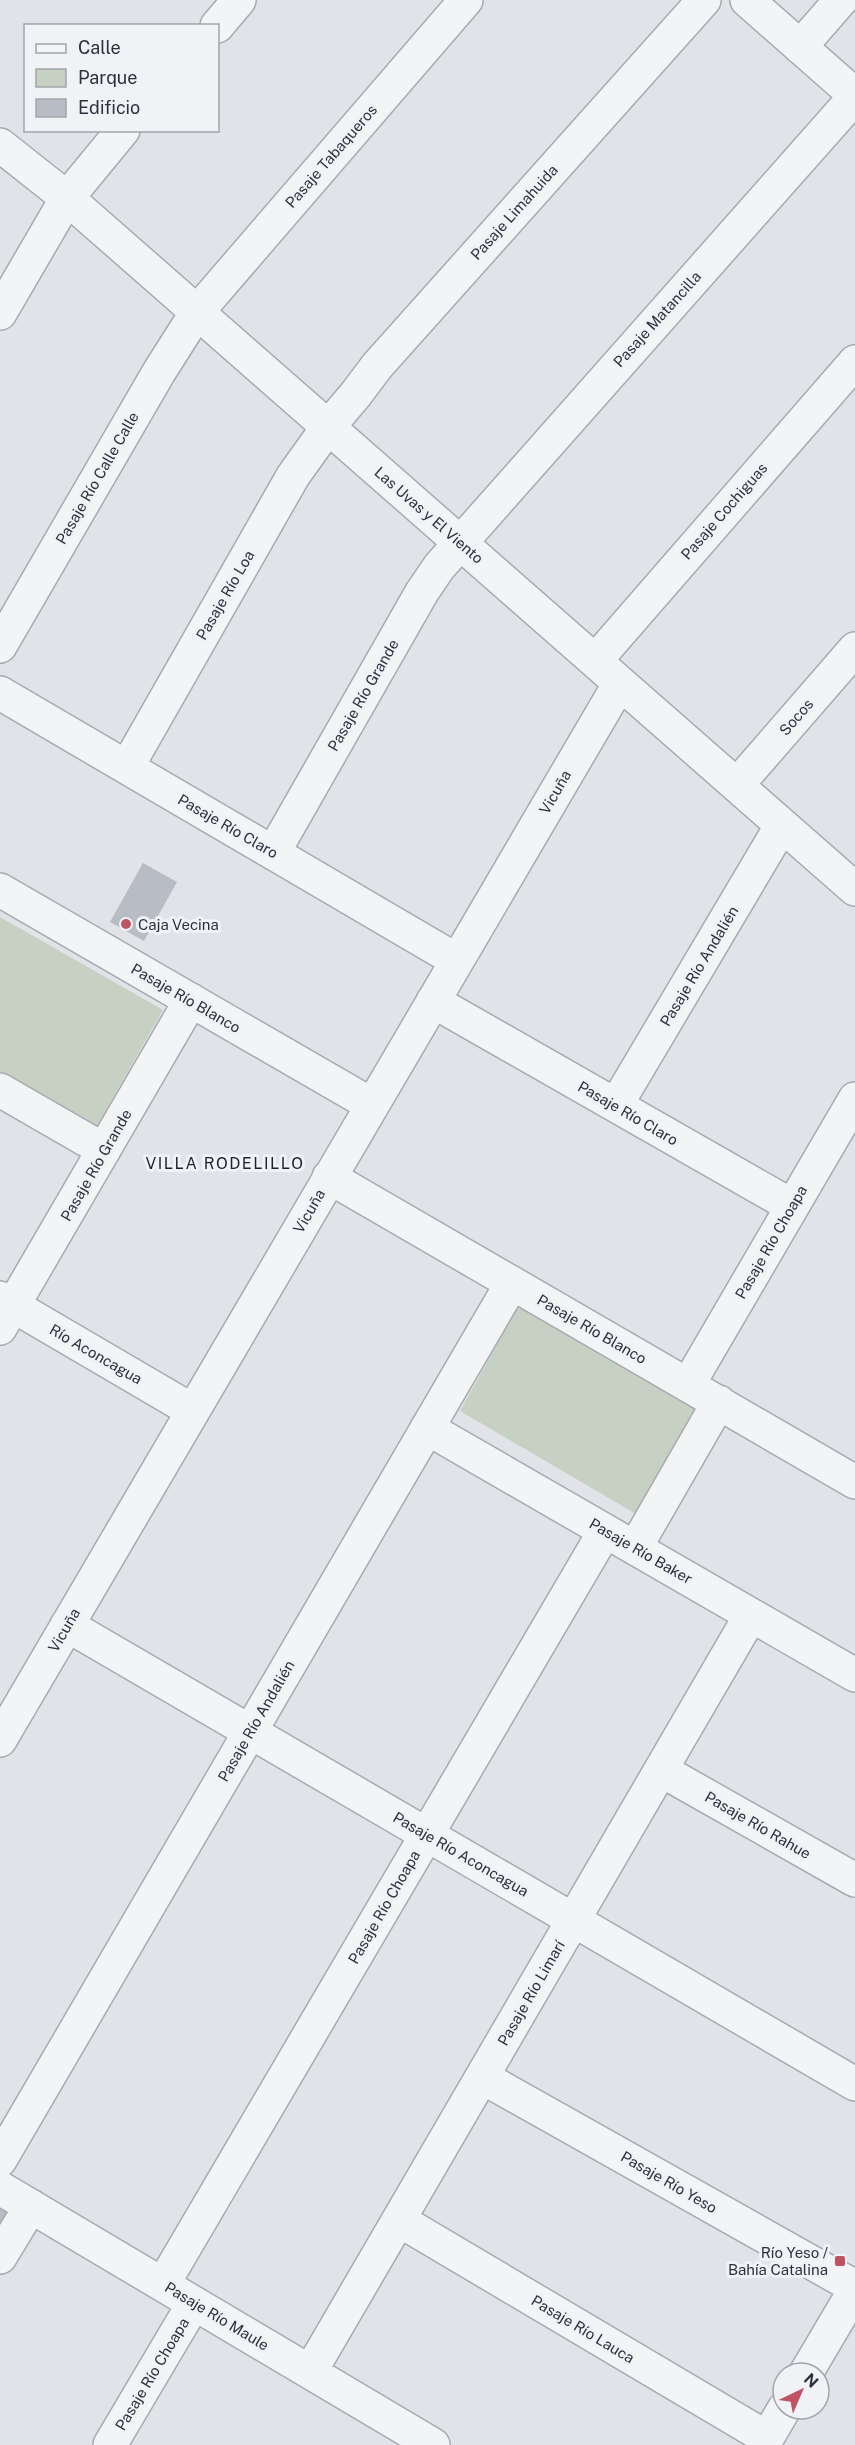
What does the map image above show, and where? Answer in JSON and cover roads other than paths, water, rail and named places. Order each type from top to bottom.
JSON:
[{"type":"street","points":[[219,24],[240,0]]},
{"type":"street","name":"Pasaje Tabaqueros","points":[[197,312],[466,0]]},
{"type":"street","name":"Pasaje Limahuida","points":[[327,427],[385,357],[704,0]]},
{"type":"street","points":[[747,0],[855,96]]},
{"type":"street","points":[[800,47],[841,0]]},
{"type":"street","name":"Pasaje Matancilla","points":[[460,542],[855,96]]},
{"type":"street","points":[[0,313],[67,198],[121,132]]},
{"type":"street","name":"Las Uvas y El Viento","points":[[0,145],[67,198],[855,889]]},
{"type":"street","name":"Pasaje Río Calle Calle","points":[[0,646],[159,372],[197,312]]},
{"type":"street","name":"Pasaje Cochiguas","points":[[595,661],[855,362]]},
{"type":"street","name":"Pasaje Río Loa","points":[[127,767],[293,476],[327,427]]},
{"type":"street","name":"Pasaje Río Grande","points":[[273,853],[422,592],[460,542]]},
{"type":"street","name":"Socos","points":[[737,785],[855,649]]},
{"type":"street","name":"Vicuña","points":[[5,1720],[67,1625],[620,682]]},
{"type":"street","name":"Pasaje Río Claro","points":[[3,700],[127,767],[456,960]]},
{"type":"street","name":"Pasaje Río Andalién","points":[[616,1106],[782,825]]},
{"type":"street","name":"Pasaje Río Blanco","points":[[0,890],[372,1105]]},
{"type":"street","name":"Pasaje Río Grande","points":[[4,1310],[104,1150],[191,1000]]},
{"type":"street","name":"Pasaje Río Claro","points":[[433,1001],[792,1206]]},
{"type":"street","points":[[0,1090],[104,1150]]},
{"type":"street","name":"Pasaje Río Choapa","points":[[688,1385],[855,1099]]},
{"type":"street","name":"Pasaje Río Blanco","points":[[329,1177],[855,1482]]},
{"type":"street","name":"Pasaje Río Andalién","points":[[0,2160],[512,1283]]},
{"type":"street","name":"Río Aconcagua","points":[[4,1310],[192,1411]]},
{"type":"street","points":[[635,1548],[719,1402]]},
{"type":"street","name":"Pasaje Río Baker","points":[[428,1428],[855,1675]]},
{"type":"street","name":"Pasaje Río Choapa","points":[[163,2284],[605,1531]]},
{"type":"street","name":"Pasaje Río Limarí","points":[[310,2372],[751,1615]]},
{"type":"street","name":"Pasaje Río Aconcagua","points":[[67,1625],[855,2084]]},
{"type":"street","name":"Pasaje Río Rahue","points":[[661,1770],[855,1880]]},
{"type":"street","name":"Pasaje Río Yeso","points":[[482,2077],[855,2289]]},
{"type":"street","name":"Pasaje Río Maule","points":[[0,2188],[434,2445]]},
{"type":"street","points":[[0,2257],[31,2206]]},
{"type":"street","name":"Pasaje Río Lauca","points":[[399,2220],[765,2441]]},
{"type":"street","points":[[813,2361],[855,2289]]},
{"type":"street","name":"Pasaje Río Choapa","points":[[110,2445],[194,2303]]},
{"type":"street","points":[[765,2441],[777,2421]]},
{"type":"place","name":"Caja Vecina","points":[[126,924]]},
{"type":"place","name":"Río Yeso / Bahía Catalina","points":[[840,2261]]},
{"type":"district","name":"VILLA RODELILLO","points":[[225,1163]]}]
